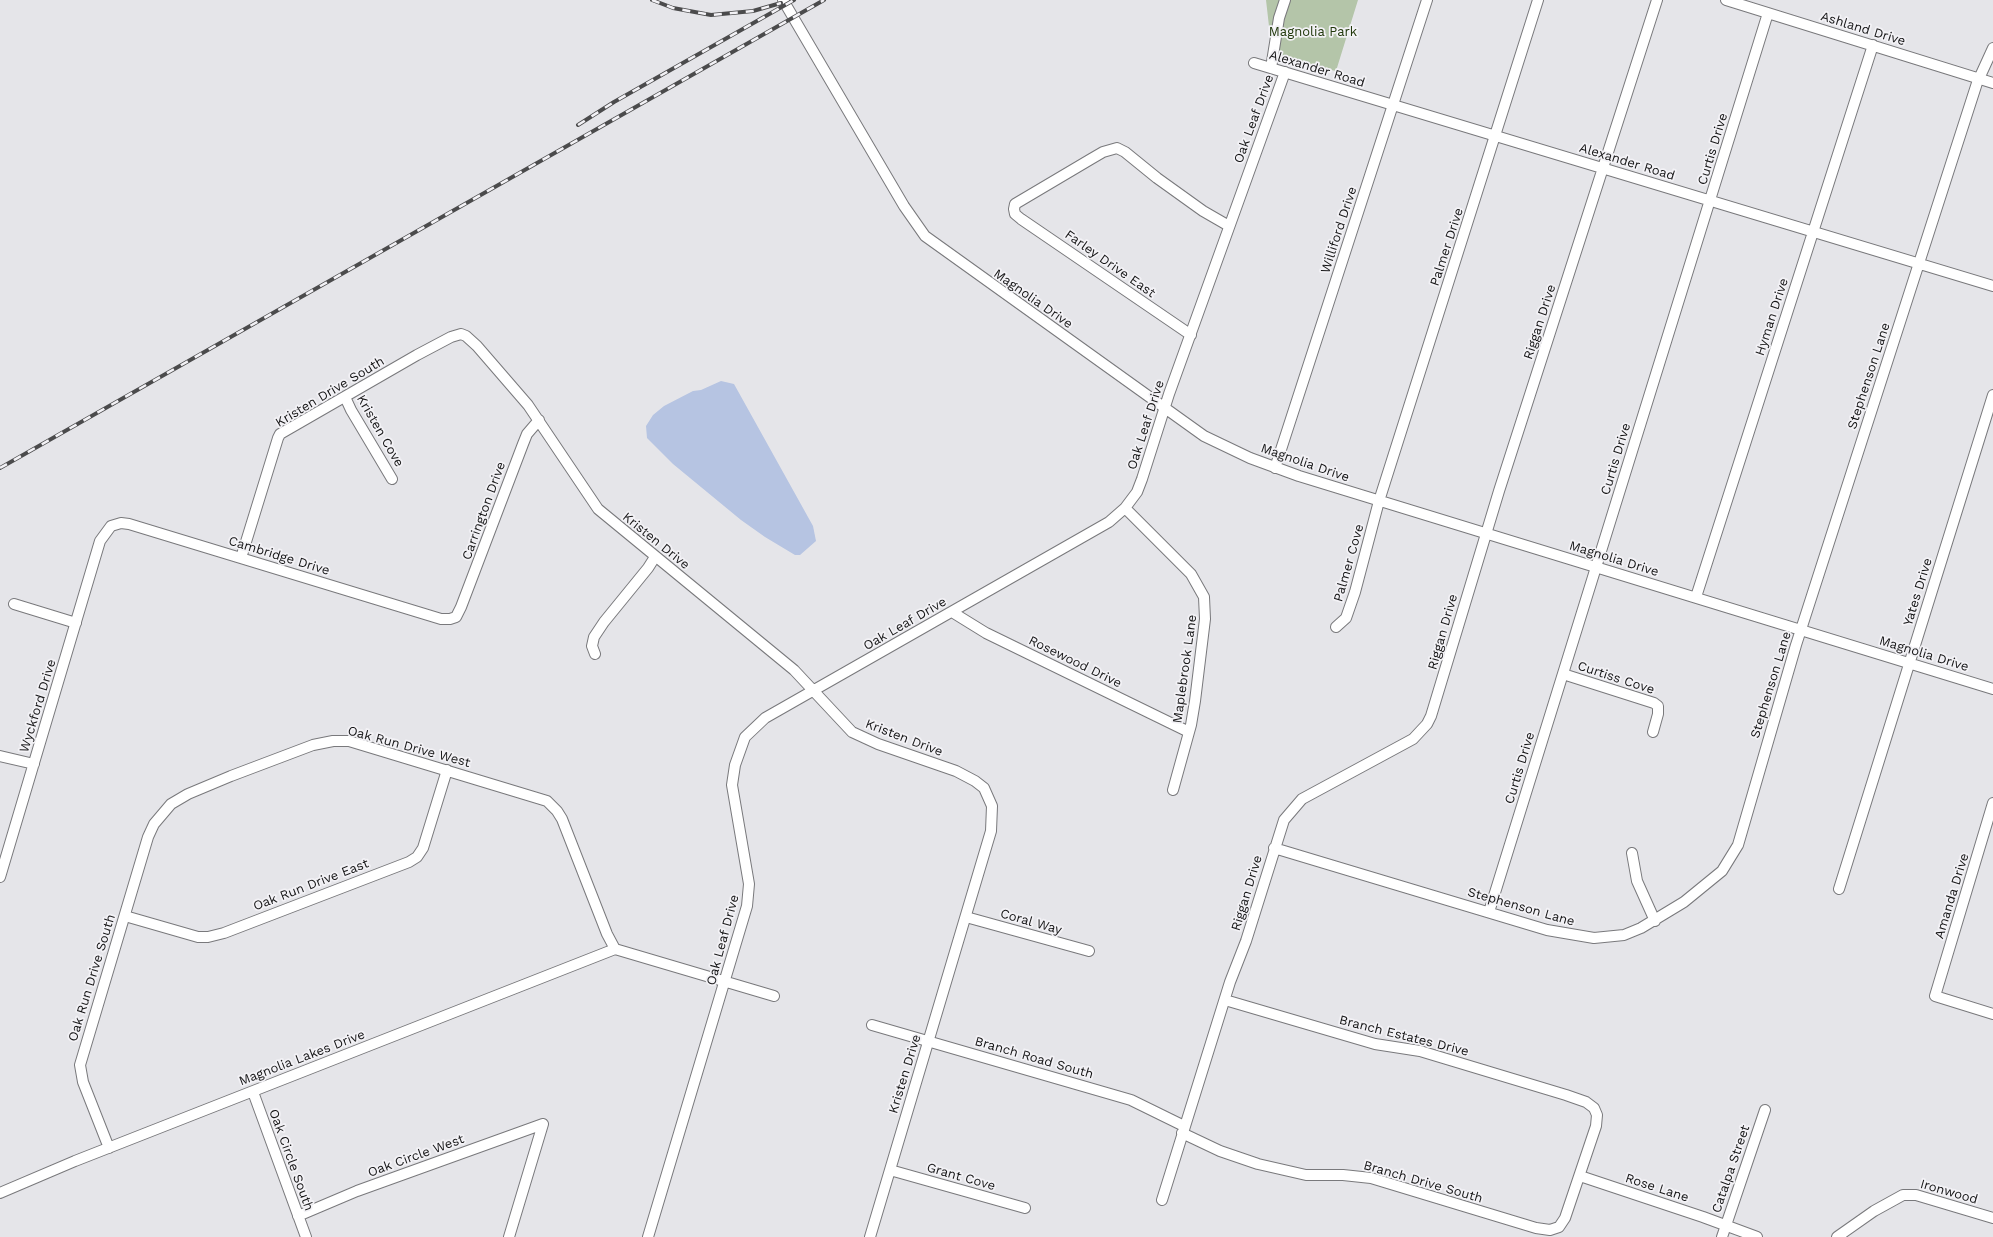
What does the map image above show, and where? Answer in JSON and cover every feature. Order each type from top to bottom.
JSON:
[{"type":"street","name":"Magnolia Drive","points":[[783,0],[904,206],[925,236],[1165,408],[1217,443],[1275,468],[1379,501],[1993,689]]},
{"type":"street","points":[[1271,68],[1279,18],[1285,0]]},
{"type":"street","name":"Williford Drive","points":[[1275,468],[1427,0]]},
{"type":"street","name":"Palmer Drive","points":[[1379,501],[1538,0]]},
{"type":"street","name":"Riggan Drive","points":[[1162,1200],[1183,1130],[1225,1000],[1246,941],[1284,820],[1297,803],[1319,789],[1408,743],[1418,735],[1427,724],[1437,700],[1485,533],[1657,0]]},
{"type":"street","name":"Ashland Drive","points":[[1726,0],[1993,83]]},
{"type":"street","name":"Curtis Drive","points":[[1489,912],[1768,13]]},
{"type":"street","name":"Hyman Drive","points":[[1696,597],[1873,45]]},
{"type":"street","name":"Stephenson Lane","points":[[1274,848],[1547,930],[1594,938],[1624,935],[1655,921],[1709,883],[1722,870],[1735,851],[1801,630],[1978,79],[1993,48]]},
{"type":"street","name":"Alexander Road","points":[[1254,63],[1993,286]]},
{"type":"street","name":"Oak Leaf Drive","points":[[648,1237],[748,906],[750,891],[732,795],[735,765],[745,737],[765,718],[1109,522],[1125,508],[1137,492],[1229,226],[1285,72]]},
{"type":"street","name":"Farley Drive East","points":[[1191,335],[1016,214],[1014,209],[1015,204],[1019,200],[1113,148],[1125,152],[1157,178],[1203,211],[1229,226]]},
{"type":"street","name":"Kristen Drive South","points":[[241,558],[278,438],[291,427],[451,337],[457,334],[464,335]]},
{"type":"street","name":"Kristen Drive","points":[[464,335],[477,346],[504,377],[538,420],[598,509],[654,557],[794,670],[814,690],[835,716],[858,736],[956,771],[975,781],[984,788],[992,806],[992,822],[966,917],[870,1237]]},
{"type":"street","name":"Yates Drive","points":[[1839,889],[1993,395]]},
{"type":"street","name":"Kristen Cove","points":[[345,397],[351,410],[392,479]]},
{"type":"street","name":"Carrington Drive","points":[[457,615],[467,593],[522,444],[527,434],[538,420]]},
{"type":"street","name":"Palmer Cove","points":[[1336,627],[1346,618],[1379,501]]},
{"type":"street","name":"Maplebrook Lane","points":[[1125,508],[1191,574],[1204,597],[1206,608],[1195,701],[1189,732],[1173,790]]},
{"type":"street","name":"Cambridge Drive","points":[[100,542],[111,526],[121,523],[129,524],[441,619],[450,620],[457,615]]},
{"type":"street","name":"Wyckford Drive","points":[[0,877],[100,542]]},
{"type":"street","points":[[595,654],[592,646],[594,637],[654,557]]},
{"type":"street","points":[[14,604],[76,623]]},
{"type":"street","name":"Rosewood Drive","points":[[952,612],[986,633],[1189,732]]},
{"type":"street","name":"Curtiss Cove","points":[[1563,674],[1654,703],[1658,706],[1653,732]]},
{"type":"street","name":"Oak Run Drive West","points":[[159,816],[171,804],[188,794],[313,745],[333,741],[349,741],[546,801],[557,811],[562,819],[607,934],[615,949]]},
{"type":"street","points":[[0,756],[34,764]]},
{"type":"street","name":"Oak Run Drive East","points":[[125,916],[198,937],[208,937],[224,933],[409,862],[417,857],[423,848],[447,770]]},
{"type":"street","name":"Amanda Drive","points":[[1993,803],[1991,819],[1935,996],[1993,1014]]},
{"type":"street","name":"Oak Run Drive South","points":[[109,1148],[83,1082],[80,1064],[148,838],[159,816]]},
{"type":"street","points":[[1632,853],[1636,881],[1655,921]]},
{"type":"street","name":"Coral Way","points":[[966,917],[1088,952]]},
{"type":"street","points":[[615,949],[774,996]]},
{"type":"street","name":"Magnolia Lakes Drive","points":[[0,1193],[109,1148],[615,949]]},
{"type":"street","name":"Branch Estates Drive","points":[[1225,1000],[1376,1044],[1409,1049],[1435,1056],[1580,1100],[1591,1105],[1596,1111],[1598,1120],[1580,1176]]},
{"type":"street","name":"Branch Road South","points":[[872,1025],[1131,1100],[1183,1130]]},
{"type":"street","name":"Oak Circle South","points":[[252,1092],[306,1237]]},
{"type":"street","name":"Catalpa Street","points":[[1722,1237],[1765,1110]]},
{"type":"street","name":"Oak Circle West","points":[[298,1216],[356,1191],[544,1124],[509,1237]]},
{"type":"street","name":"Branch Drive South","points":[[1183,1130],[1220,1152],[1258,1164],[1306,1175],[1343,1175],[1372,1178],[1542,1229],[1550,1230],[1559,1227],[1562,1224],[1580,1176]]},
{"type":"street","name":"Grant Cove","points":[[890,1170],[1025,1208]]},
{"type":"street","name":"Rose Lane","points":[[1580,1176],[1726,1225],[1757,1237]]},
{"type":"street","name":"Ironwood","points":[[1837,1237],[1874,1211],[1902,1195],[1916,1195],[1993,1218]]},
{"type":"green space","name":"Magnolia Park","points":[[1266,0],[1358,0],[1336,71],[1308,65],[1270,52],[1270,35]]},
{"type":"water","points":[[721,381],[734,384],[813,526],[816,541],[800,555],[795,555],[765,537],[741,520],[673,464],[647,438],[646,426],[653,415],[664,406],[693,391],[701,390]]},
{"type":"railway","points":[[652,0],[673,8],[711,15],[753,11],[781,3]]},
{"type":"railway","points":[[578,125],[614,102],[794,0]]},
{"type":"railway","points":[[0,468],[824,0]]}]
